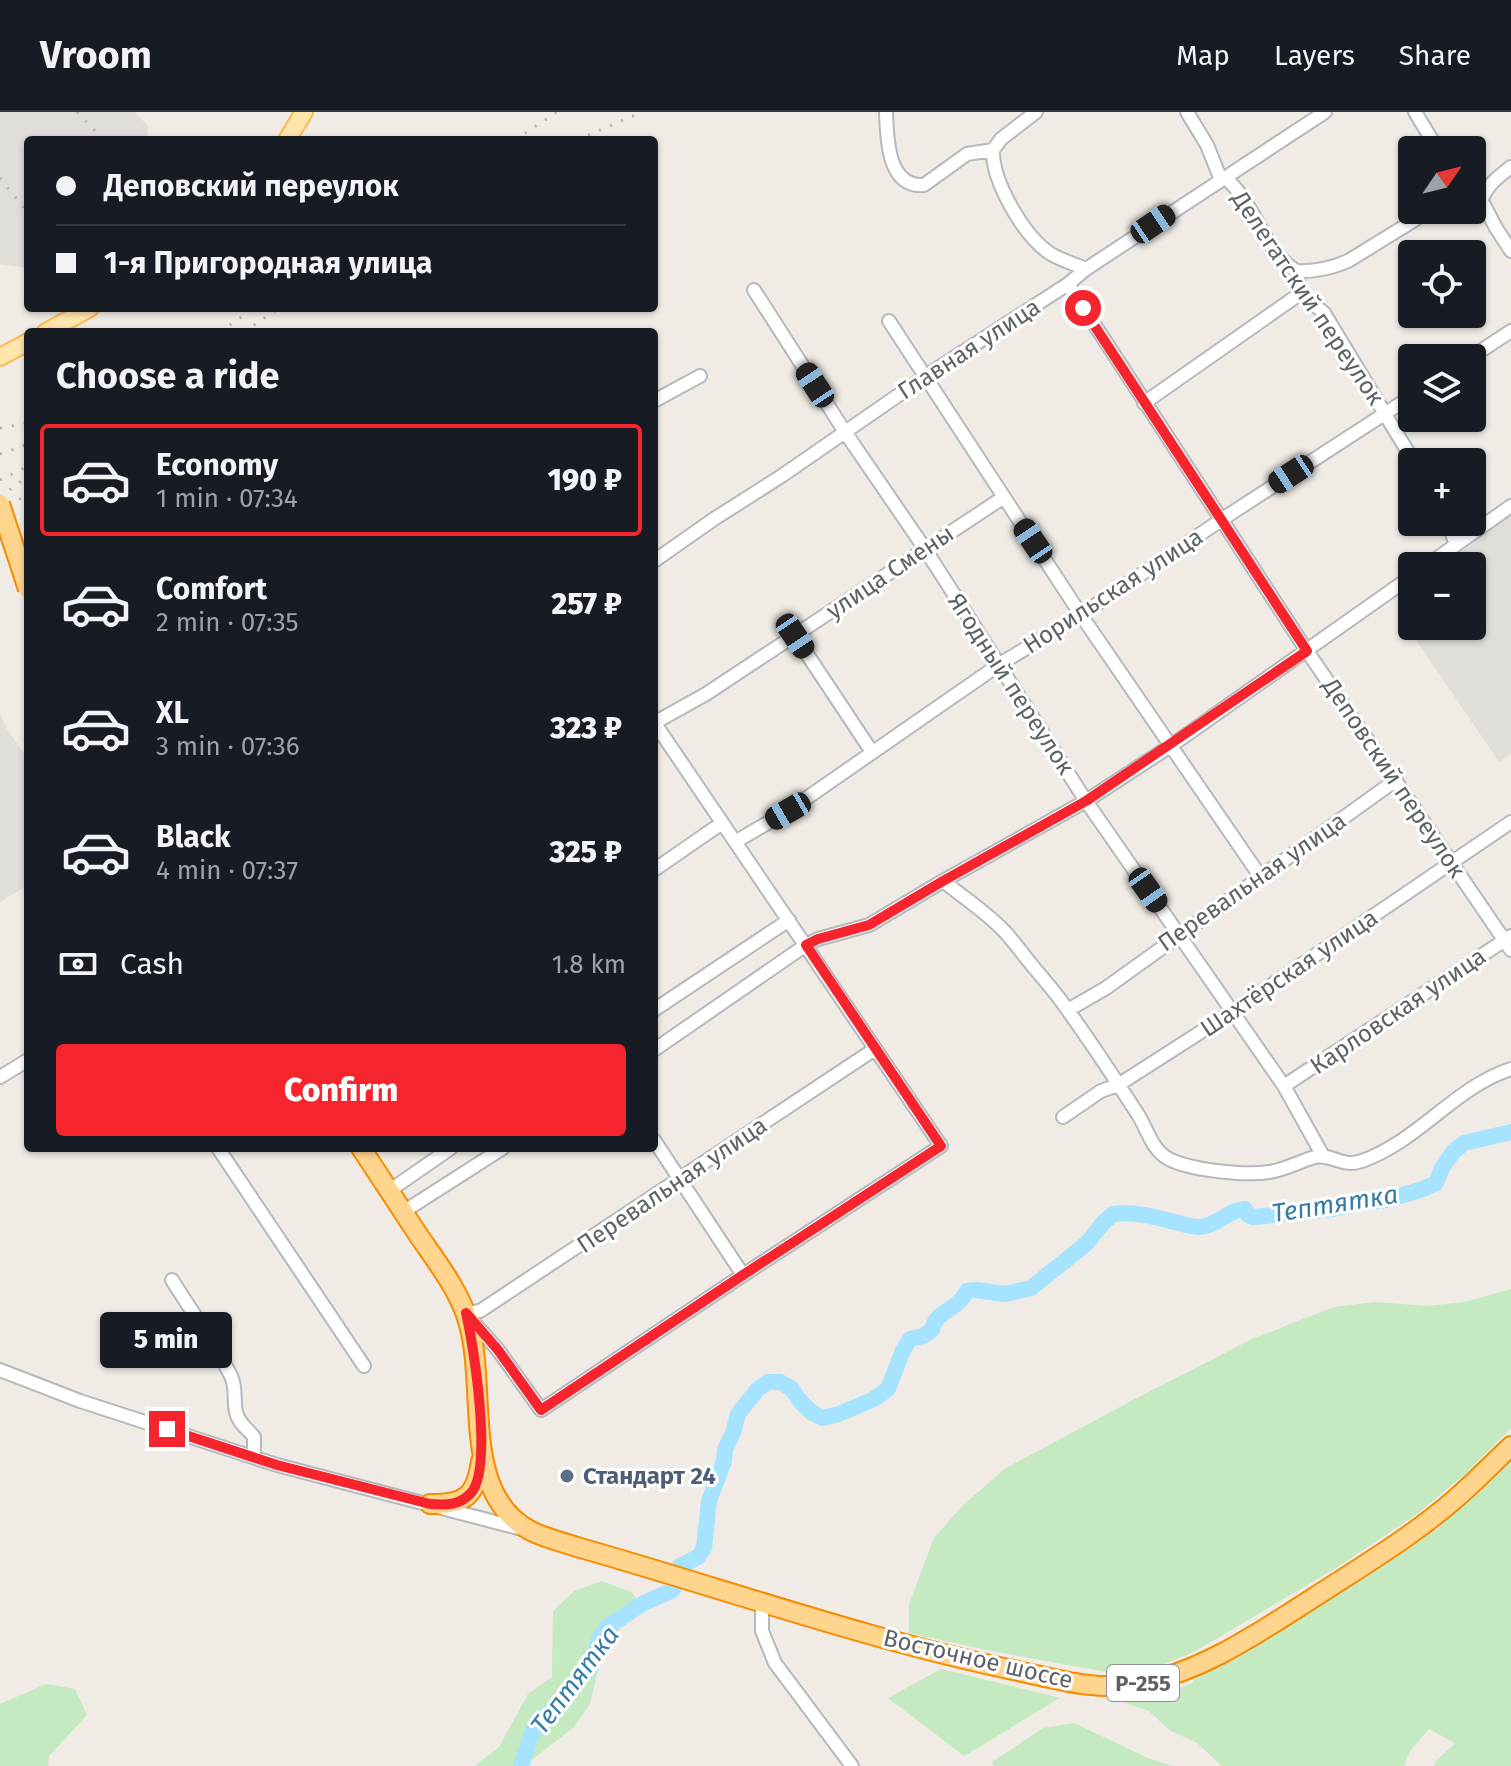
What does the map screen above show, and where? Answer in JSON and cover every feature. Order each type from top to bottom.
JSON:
[{"type":"highway","points":[[0,504],[24,577]]},
{"type":"highway","points":[[364,1152],[442,1269],[466,1313],[475,1355],[482,1454],[488,1481],[499,1502],[529,1531]]},
{"type":"highway","name":"Восточное шоссе","points":[[529,1531],[901,1644],[1071,1682],[1115,1687],[1172,1675],[1205,1662],[1279,1620],[1385,1551],[1453,1501],[1511,1446]]},
{"type":"highway","points":[[430,1504],[460,1502],[472,1492],[479,1478],[482,1454]]},
{"type":"main road","points":[[289,136],[304,112]]},
{"type":"main road","points":[[53,328],[83,312]]},
{"type":"main road","points":[[0,357],[24,344]]},
{"type":"street","points":[[886,112],[891,156],[902,179],[910,183],[924,185],[961,157],[993,150]]},
{"type":"street","points":[[1036,112],[1001,139],[993,150],[994,162],[1013,212],[1029,234],[1051,254],[1086,269]]},
{"type":"street","name":"Делегатский переулок","points":[[1187,112],[1223,178],[1244,198],[1268,242],[1296,271],[1301,293],[1324,313],[1405,448]]},
{"type":"street","name":"Главная улица","points":[[658,558],[926,376],[1325,112]]},
{"type":"street","points":[[1415,112],[1430,136]]},
{"type":"street","points":[[1486,190],[1493,180],[1511,167]]},
{"type":"street","points":[[1486,212],[1511,251]]},
{"type":"street","points":[[1296,271],[1310,272],[1348,261],[1408,224]]},
{"type":"street","name":"Деповский переулок","points":[[1068,284],[1307,651],[1451,863],[1509,942]]},
{"type":"street","name":"Ягодный переулок","points":[[754,290],[1000,664],[1086,801],[1284,1086],[1323,1156]]},
{"type":"street","points":[[1144,403],[1301,293]]},
{"type":"street","points":[[889,321],[1081,615],[1260,876]]},
{"type":"street","points":[[1486,347],[1511,331]]},
{"type":"street","points":[[658,399],[700,376]]},
{"type":"street","name":"Норильская улица","points":[[735,842],[788,811],[1000,664],[1081,615],[1398,405]]},
{"type":"street","name":"улица Смены","points":[[658,721],[706,694],[1004,497]]},
{"type":"street","points":[[1446,552],[1511,506]]},
{"type":"street","points":[[1453,536],[1456,545]]},
{"type":"street","points":[[658,1047],[806,945],[869,925],[1086,801],[1172,745],[1398,586]]},
{"type":"street","points":[[795,636],[872,752]]},
{"type":"street","points":[[466,1313],[498,1350],[541,1410],[941,1146],[658,729]]},
{"type":"street","name":"Перевальная улица","points":[[1068,1010],[1106,988],[1396,780]]},
{"type":"street","name":"Шахтёрская улица","points":[[1063,1117],[1232,1012],[1511,822]]},
{"type":"street","points":[[658,867],[722,823]]},
{"type":"street","points":[[943,881],[1006,933],[1068,1010],[1160,1153],[1175,1162],[1227,1172],[1269,1172],[1323,1156],[1350,1164],[1393,1147],[1485,1079],[1511,1069]]},
{"type":"street","points":[[658,1007],[789,920]]},
{"type":"street","name":"Карловская улица","points":[[1284,1086],[1509,942]]},
{"type":"street","name":"Перевальная улица","points":[[466,1313],[480,1311],[875,1049]]},
{"type":"street","points":[[0,1077],[24,1062]]},
{"type":"street","points":[[658,1146],[743,1275]]},
{"type":"street","points":[[221,1152],[364,1366]]},
{"type":"street","points":[[389,1191],[445,1152]]},
{"type":"street","points":[[403,1212],[497,1152]]},
{"type":"street","points":[[172,1280],[233,1379],[235,1411],[254,1437],[254,1457]]},
{"type":"street","points":[[0,1370],[80,1401],[254,1457],[529,1531]]},
{"type":"street","points":[[762,1602],[762,1631],[775,1663],[852,1766]]},
{"type":"shaded area","points":[[0,112],[135,112],[148,126],[147,136],[24,136],[24,267],[0,264]]},
{"type":"shaded area","points":[[1511,514],[1511,754],[1499,762],[1416,640],[1486,640],[1486,552],[1461,552]]},
{"type":"shaded area","points":[[0,714],[24,753],[24,887],[0,902]]},
{"type":"green space","points":[[1511,1289],[1511,1428],[1464,1475],[1417,1514],[1339,1566],[1194,1652],[1147,1671],[1117,1674],[909,1633],[909,1604],[934,1538],[962,1506],[1006,1468],[1252,1339],[1334,1307],[1375,1302],[1428,1306],[1465,1302]]},
{"type":"green space","points":[[1511,1459],[1511,1766],[1434,1766],[1455,1743],[1429,1729],[1410,1751],[1404,1766],[1222,1766],[1197,1743],[1169,1730],[1149,1711],[1120,1701],[1130,1685],[1164,1693],[1191,1684],[1212,1656],[1422,1523],[1437,1530],[1450,1515],[1446,1505]]},
{"type":"green space","points":[[602,1581],[631,1592],[642,1604],[603,1647],[590,1704],[574,1727],[524,1766],[475,1766],[499,1747],[528,1694],[552,1677],[553,1611],[574,1591]]},
{"type":"green space","points":[[941,1669],[1060,1698],[964,1756],[888,1698]]},
{"type":"green space","points":[[46,1684],[75,1689],[87,1715],[49,1756],[48,1766],[0,1766],[0,1704]]},
{"type":"green space","points":[[1074,1723],[1148,1758],[1173,1766],[994,1766],[992,1762],[1043,1728]]},
{"type":"waterway","name":"Тептятка","points":[[521,1766],[533,1730],[591,1667],[599,1639],[607,1627],[642,1604],[673,1590],[680,1566],[698,1557],[704,1548],[709,1501],[738,1414],[758,1389],[768,1382],[780,1382],[791,1388],[811,1412],[823,1418],[839,1414],[874,1399],[888,1389],[910,1339],[932,1330],[938,1318],[958,1303],[967,1291],[1005,1294],[1031,1288],[1086,1244],[1113,1214],[1144,1215],[1199,1227],[1245,1209],[1253,1217],[1387,1200],[1436,1183],[1453,1152],[1464,1143],[1511,1132]]},
{"type":"railway","points":[[77,112],[100,136]]},
{"type":"railway","points":[[521,136],[557,112]]},
{"type":"railway","points":[[586,136],[642,112]]},
{"type":"railway","points":[[0,178],[24,208]]},
{"type":"railway","points":[[226,328],[248,312]]},
{"type":"railway","points":[[250,328],[273,312]]},
{"type":"railway","points":[[0,428],[24,424]]},
{"type":"railway","points":[[0,454],[24,445]]},
{"type":"railway","points":[[0,480],[24,468]]},
{"type":"railway","points":[[0,497],[24,479]]},
{"type":"railway","points":[[0,514],[24,496]]},
{"type":"place","name":"Стандарт 24","points":[[567,1476]]},
{"type":"route","points":[[167,1429],[277,1465],[430,1504],[460,1502],[472,1492],[479,1478],[482,1454],[475,1355],[466,1313],[498,1350],[541,1410],[941,1146],[806,945],[869,925],[1086,801],[1307,651],[1083,308]]}]
